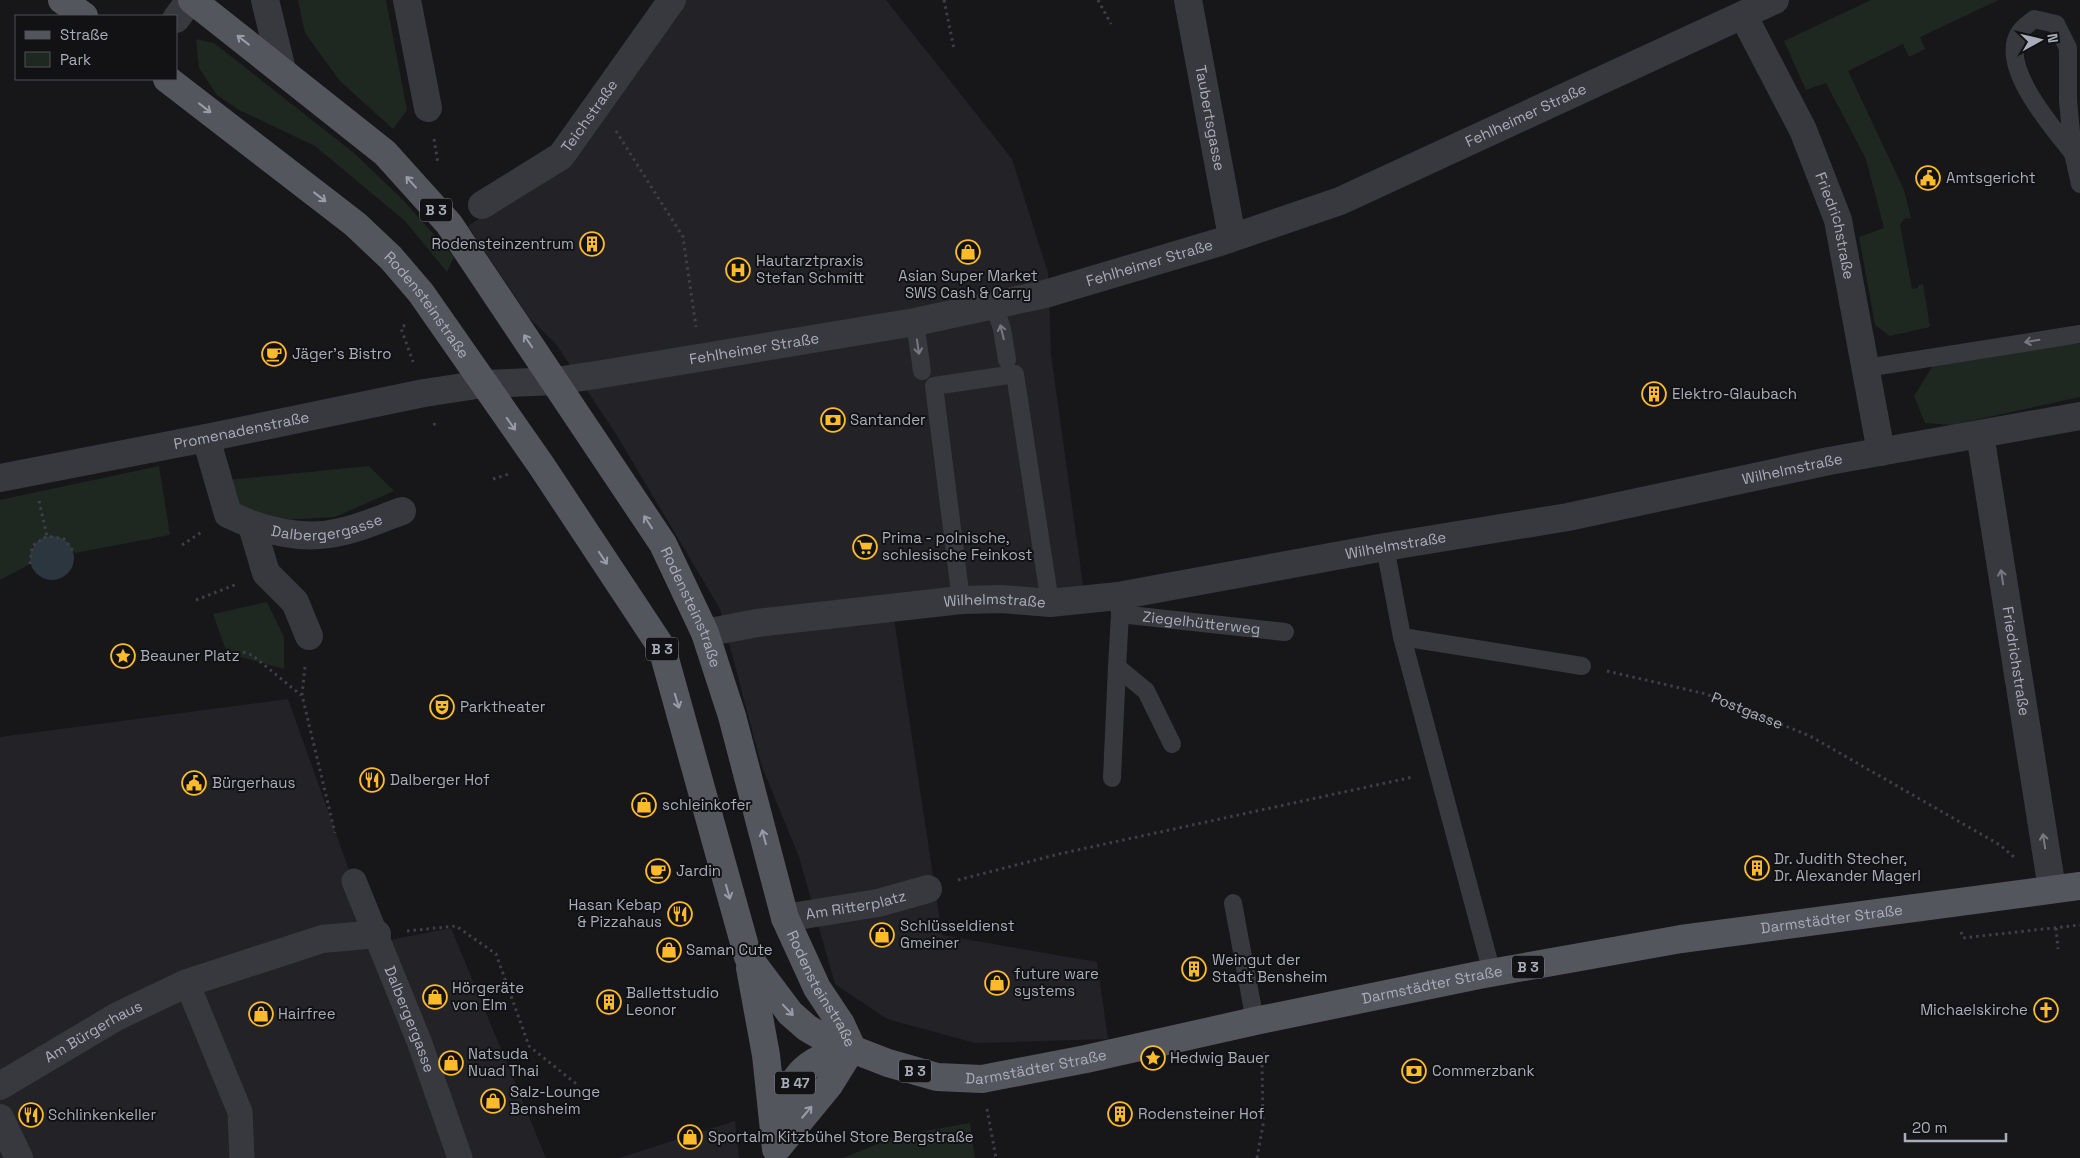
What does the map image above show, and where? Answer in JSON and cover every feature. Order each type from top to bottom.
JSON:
[{"type":"main road","points":[[62,0],[83,15]]},
{"type":"main road","name":"Rodensteinstraße","points":[[191,0],[385,153],[449,224],[556,381],[663,544],[705,633],[732,716],[785,918],[817,988],[841,1024],[852,1048]]},
{"type":"main road","name":"Rodensteinstraße","points":[[168,80],[355,224],[391,258],[421,293],[614,574],[662,648],[748,957],[778,999],[801,1023],[826,1039],[852,1048]]},
{"type":"main road","name":"Darmstädter Straße","points":[[852,1048],[888,1063],[937,1077],[982,1079],[1086,1059],[1255,1021],[1492,973],[1681,939],[2080,886]]},
{"type":"main road","name":"B 47","points":[[748,957],[766,1055],[775,1154]]},
{"type":"main road","name":"B 47","points":[[775,1154],[829,1085],[852,1048]]},
{"type":"street","points":[[178,16],[191,0]]},
{"type":"street","points":[[265,0],[282,70]]},
{"type":"street","points":[[407,0],[428,108]]},
{"type":"street","name":"Teichstraße","points":[[482,205],[561,156],[672,0]]},
{"type":"street","name":"Taubertsgasse","points":[[1188,0],[1232,237]]},
{"type":"street","name":"Fehlheimer Straße","points":[[484,384],[556,381],[915,322],[1045,294],[1232,237],[1340,201],[1775,0]]},
{"type":"street","name":"Friedrichstraße","points":[[1743,15],[1803,130],[1838,220],[1880,452]]},
{"type":"street","name":"Promenadenstraße","points":[[0,478],[409,396],[484,384]]},
{"type":"street","name":"Wilhelmstraße","points":[[705,633],[757,623],[961,600],[1002,599],[1050,603],[1119,605],[1385,547],[1568,517],[1880,452],[2080,416]]},
{"type":"street","name":"Friedrichstraße","points":[[1980,434],[2052,890]]},
{"type":"street","name":"Dalbergergasse","points":[[206,438],[228,514],[252,526],[298,535],[339,532],[402,512]]},
{"type":"street","name":"Dalbergergasse","points":[[252,526],[266,573],[296,602],[309,636]]},
{"type":"street","name":"Dalbergergasse","points":[[354,881],[419,1041],[460,1158]]},
{"type":"street","name":"Am Ritterplatz","points":[[785,918],[878,903],[928,889]]},
{"type":"street","name":"Am Bürgerhaus","points":[[0,1086],[116,1017],[187,983],[322,939],[377,934]]},
{"type":"street","points":[[187,983],[240,1112],[242,1158]]},
{"type":"street","points":[[0,1118],[19,1158]]},
{"type":"lane","points":[[2073,153],[2038,109],[2020,78],[2014,54],[2019,32],[2034,19],[2056,24],[2068,48],[2068,101],[2073,153],[2080,184]]},
{"type":"lane","points":[[994,304],[1003,336],[1007,360]]},
{"type":"lane","points":[[915,322],[922,371]]},
{"type":"lane","points":[[1866,368],[2080,334]]},
{"type":"lane","points":[[961,600],[934,386],[1015,374],[1050,603]]},
{"type":"lane","points":[[1385,547],[1402,637],[1492,973]]},
{"type":"lane","points":[[1112,778],[1119,605]]},
{"type":"lane","name":"Ziegelhütterweg","points":[[1119,605],[1284,632]]},
{"type":"lane","points":[[1402,637],[1582,666]]},
{"type":"lane","points":[[1117,667],[1146,691],[1172,744]]},
{"type":"lane","points":[[1233,903],[1255,1021]]},
{"type":"path","points":[[944,0],[954,49]]},
{"type":"path","points":[[1098,0],[1111,24]]},
{"type":"path","points":[[428,108],[439,170]]},
{"type":"path","points":[[613,128],[683,237],[700,357]]},
{"type":"path","points":[[34,470],[47,536]]},
{"type":"path","points":[[494,479],[509,474]]},
{"type":"path","points":[[30,564],[32,546],[47,536],[64,538],[75,553]]},
{"type":"path","points":[[196,600],[266,573]]},
{"type":"path","points":[[243,652],[252,655],[302,695],[335,833]]},
{"type":"path","name":"Postgasse","points":[[1582,666],[1706,694],[1810,736],[2000,845],[2015,858]]},
{"type":"path","points":[[928,889],[1059,854],[1438,772]]},
{"type":"path","points":[[1962,938],[2080,925]]},
{"type":"path","points":[[377,934],[456,926],[496,954],[529,1046],[579,1086]]},
{"type":"path","points":[[2056,928],[2058,949]]},
{"type":"path","points":[[1257,1158],[1262,1125],[1262,1063]]},
{"type":"path","points":[[982,1079],[996,1158]]},
{"type":"shaded area","points":[[677,0],[886,0],[1012,159],[1048,273],[1051,354],[1083,585],[1061,592],[891,599],[942,935],[1097,962],[1108,1039],[975,1043],[887,1019],[835,984],[799,857],[761,764],[720,609],[616,434],[556,344],[530,319],[468,226],[565,160]]},
{"type":"shaded area","points":[[52,536],[64,540],[70,546],[74,558],[70,570],[64,576],[52,580],[40,576],[34,570],[30,558],[34,546],[40,540]]},
{"type":"shaded area","points":[[288,699],[375,943],[451,928],[546,1158],[0,1158],[0,737]]},
{"type":"shaded area","points":[[735,1121],[739,1158],[619,1158]]},
{"type":"green space","points":[[298,0],[386,0],[407,110],[393,129],[340,81],[305,33]]},
{"type":"green space","points":[[1871,0],[1999,0],[1920,37],[1925,49],[1909,57],[1903,44],[1848,71],[1904,190],[1911,218],[1904,219],[1900,225],[1912,289],[1918,288],[1918,285],[1923,284],[1930,327],[1890,336],[1875,325],[1859,237],[1884,228],[1866,159],[1826,83],[1806,90],[1784,41]]},
{"type":"green space","points":[[196,39],[214,43],[354,153],[401,198],[454,257],[447,272],[405,221],[315,146],[239,110],[217,95],[199,68]]},
{"type":"green space","points":[[2073,343],[2080,344],[2080,397],[1952,425],[1925,423],[1914,396],[1934,364]]},
{"type":"green space","points":[[159,466],[170,535],[75,553],[64,539],[32,546],[30,564],[0,580],[0,500]]},
{"type":"green space","points":[[369,466],[394,491],[335,517],[279,520],[239,507],[228,480]]},
{"type":"green space","points":[[267,602],[284,637],[284,669],[227,653],[213,614]]},
{"type":"green space","points":[[970,1123],[975,1158],[843,1158],[897,1136]]},
{"type":"place","name":"Amtsgericht","points":[[1928,178]]},
{"type":"place","name":"Rodensteinzentrum","points":[[592,244]]},
{"type":"place","name":"Asian Super Market SWS Cash & Carry","points":[[968,252]]},
{"type":"place","name":"Hautarztpraxis Stefan Schmitt","points":[[738,270]]},
{"type":"place","name":"Jäger's Bistro","points":[[274,354]]},
{"type":"place","name":"Elektro-Glaubach","points":[[1654,394]]},
{"type":"place","name":"Santander","points":[[833,420]]},
{"type":"place","name":"Prima - polnische, schlesische Feinkost","points":[[865,547]]},
{"type":"place","name":"Beauner Platz","points":[[123,656]]},
{"type":"place","name":"Parktheater","points":[[442,707]]},
{"type":"place","name":"Dalberger Hof","points":[[372,780]]},
{"type":"place","name":"Bürgerhaus","points":[[194,783]]},
{"type":"place","name":"schleinkofer","points":[[644,805]]},
{"type":"place","name":"Dr. Judith Stecher, Dr. Alexander Magerl","points":[[1757,868]]},
{"type":"place","name":"Jardin","points":[[658,871]]},
{"type":"place","name":"Hasan Kebap & Pizzahaus","points":[[680,914]]},
{"type":"place","name":"Schlüsseldienst Gmeiner","points":[[882,935]]},
{"type":"place","name":"Saman Cute","points":[[669,950]]},
{"type":"place","name":"Weingut der Stadt Bensheim","points":[[1194,969]]},
{"type":"place","name":"future ware systems","points":[[997,983]]},
{"type":"place","name":"Hörgeräte von Elm","points":[[435,997]]},
{"type":"place","name":"Ballettstudio Leonor","points":[[609,1002]]},
{"type":"place","name":"Michaelskirche","points":[[2046,1010]]},
{"type":"place","name":"Hairfree","points":[[261,1014]]},
{"type":"place","name":"Hedwig Bauer","points":[[1153,1058]]},
{"type":"place","name":"Natsuda Nuad Thai","points":[[451,1063]]},
{"type":"place","name":"Commerzbank","points":[[1414,1071]]},
{"type":"place","name":"Salz-Lounge Bensheim","points":[[493,1101]]},
{"type":"place","name":"Rodensteiner Hof","points":[[1120,1114]]},
{"type":"place","name":"Schlinkenkeller","points":[[31,1115]]},
{"type":"place","name":"Sportalm Kitzbühel Store Bergstraße","points":[[690,1137]]}]
